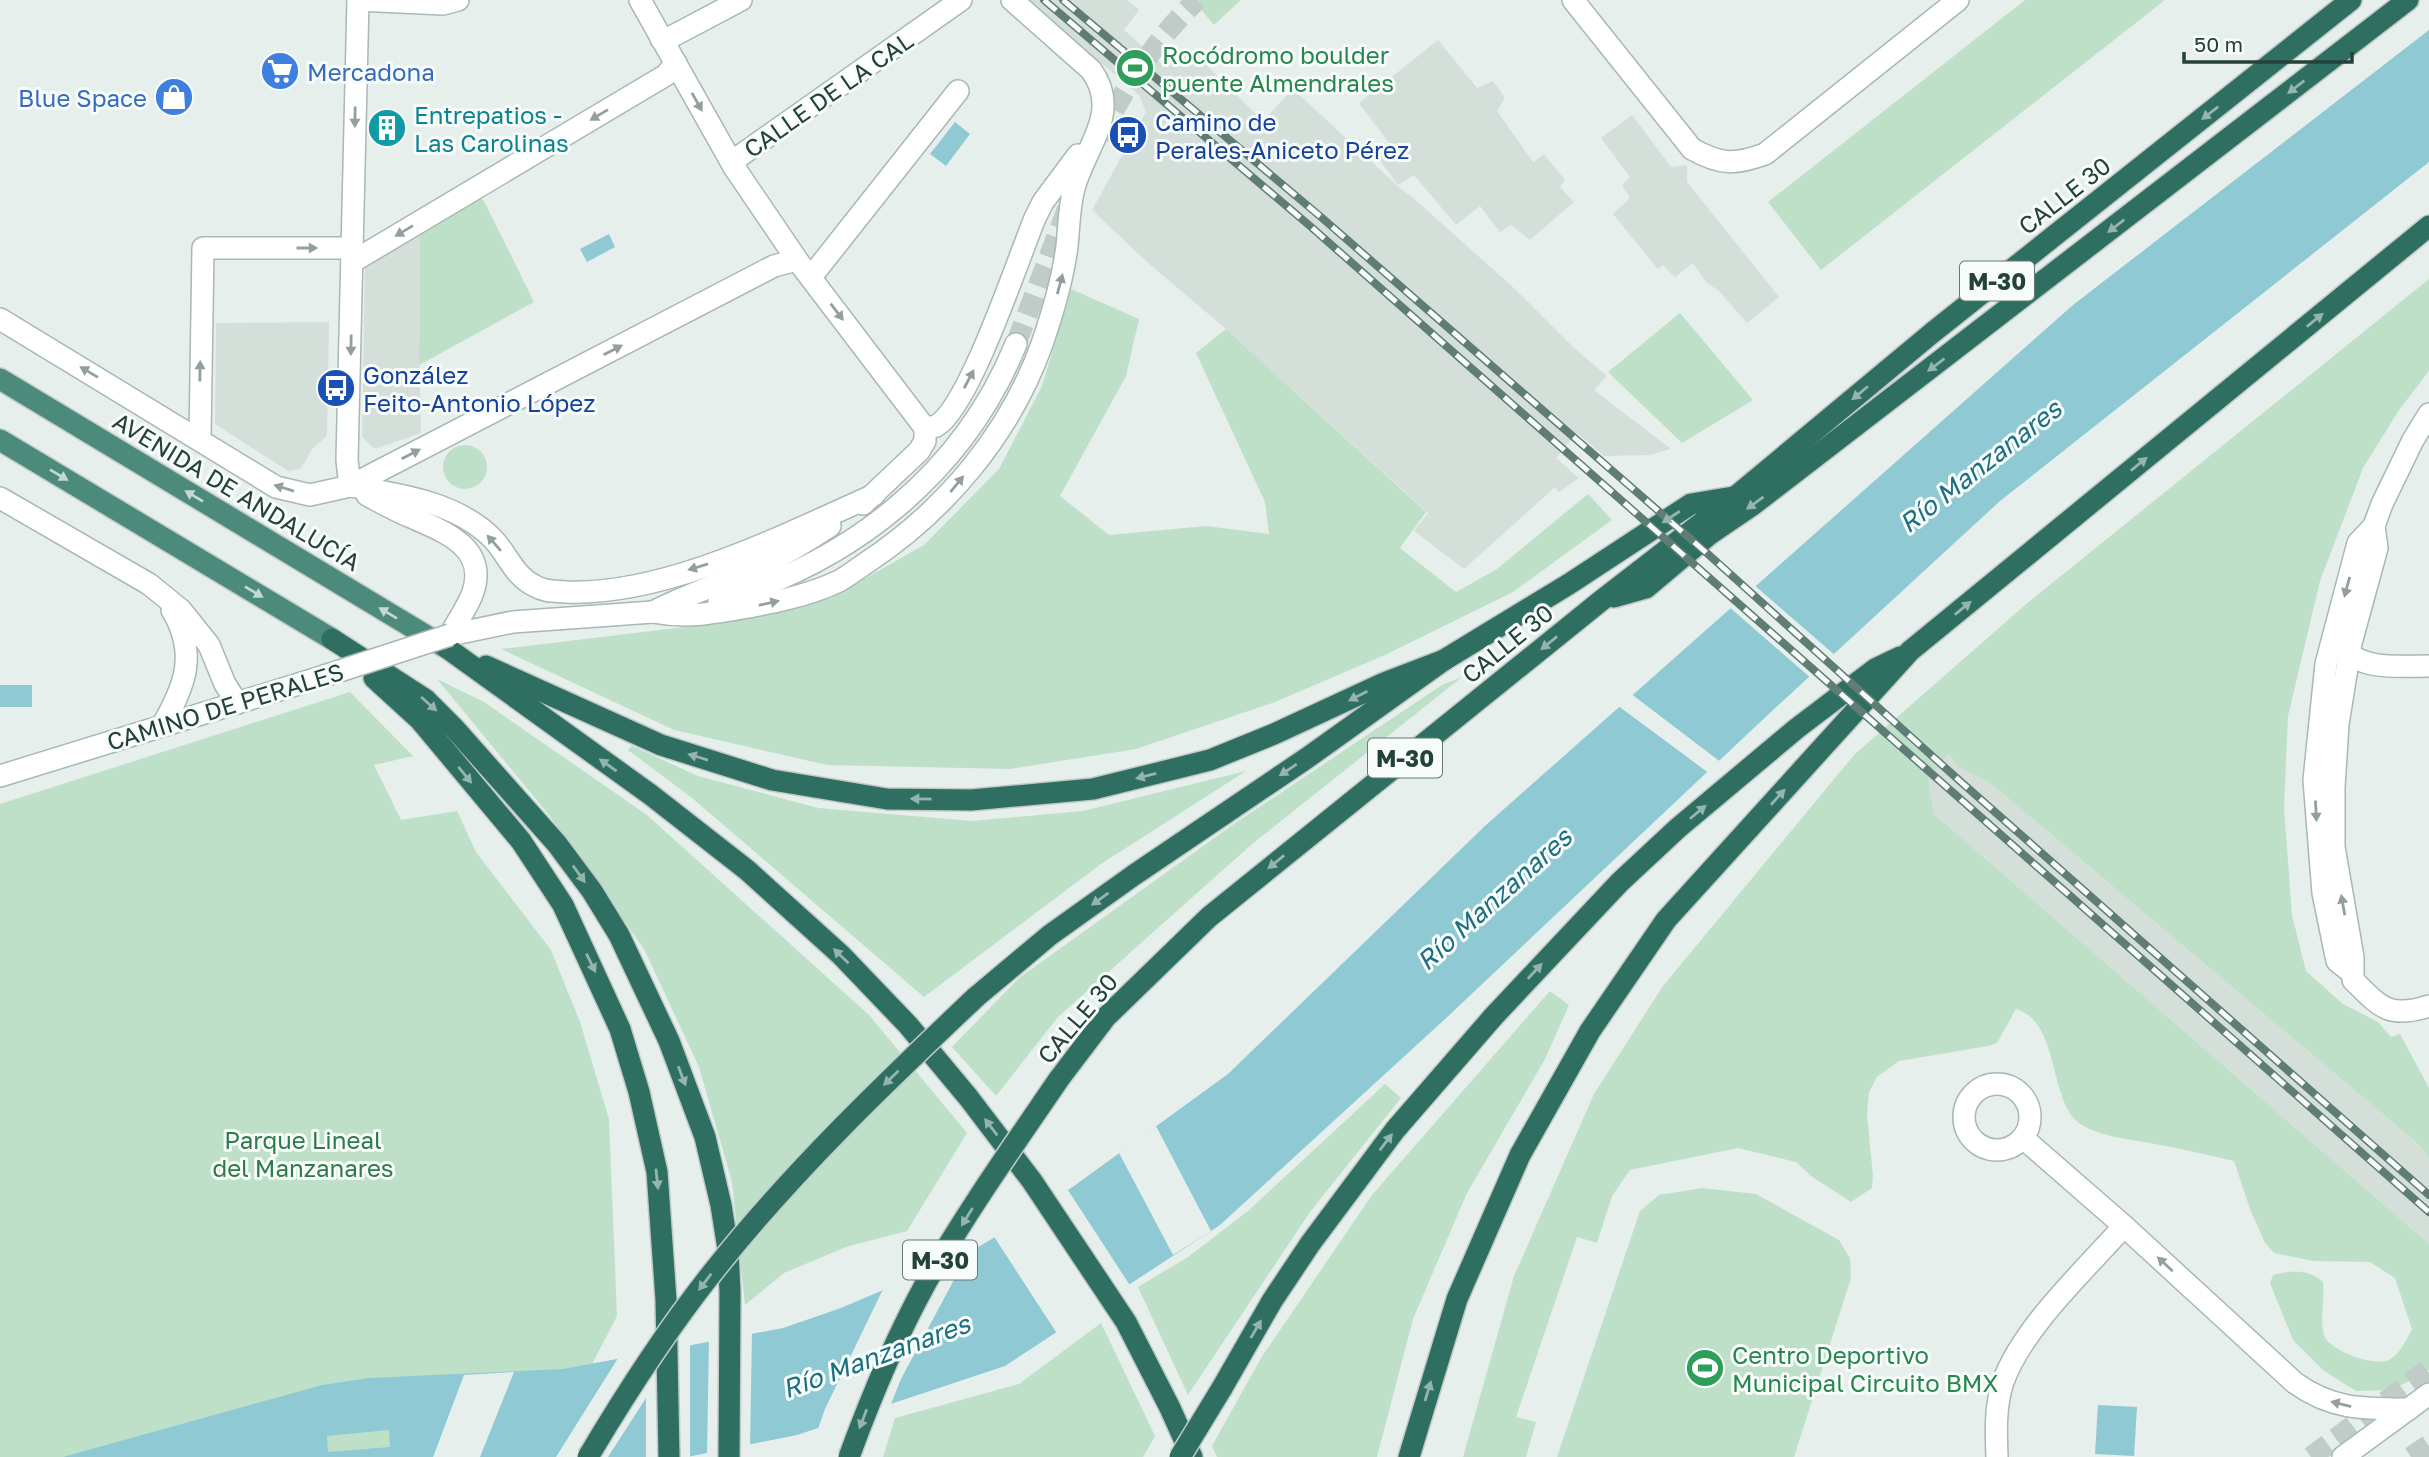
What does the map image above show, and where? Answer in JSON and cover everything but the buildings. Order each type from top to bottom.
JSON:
[{"type":"highway","points":[[2263,70],[2333,0]]},
{"type":"highway","name":"CALLE 30","points":[[849,1457],[876,1386],[927,1281],[987,1184],[1059,1079],[1106,1017],[1209,917],[1735,496],[1932,332],[2351,0]]},
{"type":"highway","points":[[1602,600],[1646,588],[1710,534],[2035,289],[2408,0]]},
{"type":"highway","points":[[1409,1457],[1457,1299],[1520,1154],[1590,1031],[1666,920],[1910,651],[2429,226]]},
{"type":"highway","points":[[2407,244],[2429,232]]},
{"type":"highway","name":"AVENIDA DE ANDALUCÍA","points":[[0,379],[449,642]]},
{"type":"highway","points":[[0,440],[332,639],[425,699],[557,844],[592,891],[619,935],[669,1041],[705,1137],[728,1249],[729,1457]]},
{"type":"highway","points":[[588,1457],[631,1385],[741,1238],[866,1102],[976,997],[1050,935],[1444,660],[1569,584],[1691,504],[1735,496]]},
{"type":"highway","points":[[332,639],[420,720],[521,841],[563,905],[620,1029],[639,1092],[657,1172],[666,1300],[669,1457]]},
{"type":"highway","points":[[449,642],[661,745],[772,780],[887,799],[971,800],[1093,789],[1210,760],[1299,723],[1384,683],[1444,660]]},
{"type":"highway","points":[[449,642],[747,870],[841,955],[908,1025],[968,1097],[1032,1181],[1126,1322],[1192,1457]]},
{"type":"highway","points":[[1180,1457],[1279,1290],[1388,1139],[1560,944],[1620,882],[1678,828],[1796,729],[1874,669],[1910,651]]},
{"type":"street","points":[[350,486],[347,460],[358,0],[443,4],[458,0]]},
{"type":"street","points":[[640,0],[734,167],[797,260],[925,428]]},
{"type":"street","points":[[661,39],[671,37],[741,0]]},
{"type":"street","name":"CALLE DE LA CAL","points":[[734,167],[737,158],[961,0]]},
{"type":"street","name":"CAMINO DE PERALES","points":[[653,612],[691,616],[766,604],[839,581],[884,552],[943,502],[994,439],[1013,407],[1033,365],[1063,272],[1073,190],[1105,107],[1099,81],[1091,70],[1012,0]]},
{"type":"street","points":[[1573,0],[1692,149],[1709,159],[1727,163],[1746,161],[1765,154],[1958,0]]},
{"type":"street","points":[[200,439],[203,248],[352,255],[666,75],[676,64]]},
{"type":"street","points":[[811,277],[958,91]]},
{"type":"street","name":"CAMINO DE PERALES","points":[[653,612],[792,550],[848,515],[874,495],[919,451],[925,441],[925,428],[935,426],[950,411],[970,378],[1043,202],[1078,155],[1091,145]]},
{"type":"street","points":[[0,318],[276,487],[310,495],[350,486],[774,266],[797,260]]},
{"type":"street","name":"CAMINO DE PERALES","points":[[0,776],[318,678],[513,622],[682,610],[759,587],[827,557],[862,535],[905,502],[957,445],[993,395],[1016,344]]},
{"type":"street","points":[[2351,972],[2337,961],[2323,893],[2316,832],[2314,780],[2326,664],[2358,543],[2374,526],[2382,503],[2429,414]]},
{"type":"street","points":[[350,486],[450,534],[464,545],[472,559],[475,575],[473,592],[449,642]]},
{"type":"street","name":"CAMINO DE PERALES","points":[[350,486],[414,497],[469,520],[493,540],[517,574],[536,587],[548,591],[585,592],[636,587],[714,562],[874,495]]},
{"type":"street","points":[[0,498],[117,565],[181,610],[209,645],[225,684],[237,703]]},
{"type":"street","points":[[2374,526],[2376,548],[2349,655],[2338,724],[2334,847],[2353,957],[2353,980],[2380,1007],[2419,1009]]},
{"type":"street","points":[[162,726],[178,697],[187,672],[185,638],[164,596]]},
{"type":"street","points":[[2333,638],[2349,655],[2361,662],[2429,666]]},
{"type":"street","points":[[2023,1138],[2124,1226],[2295,1383],[2315,1397],[2362,1409],[2409,1409]]},
{"type":"street","points":[[1997,1457],[1995,1425],[2003,1383],[2026,1336],[2124,1226]]},
{"type":"street","points":[[2343,1457],[2365,1448],[2429,1394]]},
{"type":"shaded area","points":[[1026,0],[1127,0],[1139,10],[1124,30],[1161,63],[1190,49],[1263,121],[1293,89],[1515,289],[1574,348],[1607,376],[1594,390],[1671,449],[1650,455],[1604,456],[1577,433],[1556,458],[1579,478],[1559,492],[1555,487],[1464,569],[1414,531],[1428,513],[1092,210],[1146,112],[1139,95]]},
{"type":"shaded area","points":[[1438,40],[1477,88],[1493,81],[1505,98],[1497,111],[1533,162],[1544,154],[1565,180],[1560,187],[1574,202],[1530,240],[1511,225],[1500,232],[1480,206],[1456,225],[1414,175],[1398,185],[1376,155],[1389,143],[1359,103]]},
{"type":"shaded area","points":[[1632,115],[1671,167],[1687,165],[1687,182],[1779,297],[1747,323],[1719,291],[1707,283],[1693,263],[1675,277],[1663,265],[1658,269],[1613,214],[1630,198],[1622,185],[1630,177],[1601,138]]},
{"type":"shaded area","points":[[420,228],[421,433],[375,449],[362,437],[365,260]]},
{"type":"shaded area","points":[[329,322],[327,436],[312,449],[301,469],[288,471],[215,424],[216,323]]},
{"type":"shaded area","points":[[1949,754],[1960,767],[1989,782],[2416,1142],[2429,1157],[2429,1244],[1934,814],[1928,779]]},
{"type":"green space","points":[[1193,0],[1241,0],[1214,25]]},
{"type":"green space","points":[[2025,0],[2165,0],[1821,270],[1768,202]]},
{"type":"green space","points":[[478,195],[485,203],[534,302],[419,365],[420,228]]},
{"type":"green space","points":[[2429,279],[2429,371],[2399,410],[2363,468],[2320,581],[2288,716],[2284,808],[2292,915],[2306,971],[2343,1004],[2378,1022],[2391,1037],[2400,1034],[2429,1088],[2429,1157],[2416,1142],[1989,782],[1959,767],[1949,754],[1928,779],[1934,814],[2429,1244],[2429,1370],[2392,1390],[2356,1391],[2324,1371],[2293,1340],[2270,1283],[2273,1275],[2299,1272],[2312,1275],[2323,1282],[2322,1325],[2325,1337],[2344,1352],[2382,1362],[2397,1354],[2412,1329],[2395,1278],[2370,1262],[2313,1261],[2274,1253],[2265,1243],[2250,1209],[2234,1161],[2112,1136],[2082,1125],[2071,1115],[2064,1100],[2041,1030],[2030,1017],[2016,1009],[1997,1043],[1899,1061],[1877,1077],[1869,1092],[1867,1114],[1872,1188],[1851,1202],[1811,1176],[1796,1162],[1738,1148],[1630,1170],[1612,1196],[1597,1243],[1577,1237],[1516,1417],[1536,1422],[1526,1457],[1463,1457],[1514,1276],[1594,1094],[1663,986],[1854,755],[2025,605]]},
{"type":"green space","points":[[1071,289],[1139,319],[1126,376],[1060,496],[1109,535],[1206,526],[1269,534],[1265,502],[1196,353],[1226,329],[1426,512],[1400,548],[1456,592],[1497,569],[1588,494],[1612,520],[1513,592],[1385,655],[1275,702],[1136,749],[1010,769],[827,765],[674,730],[501,649],[693,626],[831,598],[924,545],[999,469],[1042,386]]},
{"type":"green space","points":[[1680,313],[1753,400],[1682,443],[1608,372]]},
{"type":"green space","points":[[465,445],[481,451],[487,467],[481,483],[465,489],[449,483],[443,467],[449,451]]},
{"type":"green space","points":[[1462,677],[1251,845],[1058,1017],[996,1096],[952,1047],[1019,978],[1231,826],[1442,685]]},
{"type":"green space","points":[[437,679],[484,702],[647,815],[869,1015],[967,1133],[907,1231],[846,1247],[784,1273],[745,1305],[732,1182],[699,1067],[644,949],[549,815]]},
{"type":"green space","name":"Parque Lineal del Manzanares","points":[[350,692],[413,756],[374,765],[401,820],[457,811],[476,852],[551,950],[580,1022],[609,1119],[617,1316],[544,1457],[0,1457],[0,804]]},
{"type":"green space","points":[[632,746],[698,776],[818,808],[972,821],[1083,811],[1246,771],[1101,864],[924,997],[692,798],[628,750]]},
{"type":"green space","points":[[1550,991],[1569,1005],[1545,1059],[1467,1193],[1413,1319],[1377,1457],[1217,1457],[1212,1446],[1261,1358],[1372,1195]]},
{"type":"green space","points":[[1385,1084],[1401,1098],[1310,1212],[1188,1395],[1138,1287],[1188,1257],[1248,1211]]},
{"type":"green space","name":"Centro Deportivo Municipal Circuito BMX","points":[[1702,1188],[1756,1194],[1839,1240],[1850,1258],[1851,1278],[1794,1457],[1557,1457],[1640,1211],[1659,1195]]},
{"type":"green space","points":[[1101,1323],[1155,1436],[1143,1457],[883,1457],[895,1418],[1019,1384]]},
{"type":"water","name":"Río Manzanares","points":[[2429,30],[2429,162],[2000,501],[1773,710],[1444,1020],[1220,1225],[1005,1366],[797,1435],[687,1457],[63,1457],[322,1385],[369,1378],[563,1369],[783,1328],[841,1308],[965,1255],[1074,1186],[1228,1074],[1486,825],[2073,305]],"holes":[[[389,1430],[390,1447],[328,1452],[327,1436]]]},
{"type":"water","points":[[955,122],[970,134],[946,166],[930,154]]},
{"type":"water","points":[[609,234],[615,247],[587,262],[580,249]]},
{"type":"water","points":[[0,685],[32,685],[32,707],[0,707]]},
{"type":"water","points":[[2098,1405],[2137,1407],[2134,1456],[2095,1454]]},
{"type":"pier","points":[[1753,584],[1836,656],[1812,679],[1728,606]]},
{"type":"pier","points":[[1630,693],[1722,763],[1710,774],[1617,705]]},
{"type":"pier","points":[[1156,1126],[1211,1231],[1173,1255],[1119,1153]]},
{"type":"pier","points":[[1066,1187],[1131,1287],[1058,1335],[993,1235]]},
{"type":"pier","points":[[971,1248],[901,1379],[889,1409],[817,1432],[825,1409],[885,1285]]},
{"type":"pier","points":[[752,1330],[750,1448],[707,1457],[709,1338]]},
{"type":"pier","points":[[690,1342],[690,1457],[646,1457],[646,1398],[608,1457],[556,1457],[620,1355]]},
{"type":"pier","points":[[514,1372],[480,1457],[433,1457],[464,1375]]},
{"type":"tunnel","points":[[1099,137],[1142,64],[1197,0]]},
{"type":"tunnel","points":[[1016,344],[1069,205]]},
{"type":"tunnel","points":[[2311,1457],[2429,1369]]},
{"type":"tunnel","points":[[2411,1457],[2429,1445]]},
{"type":"railway","points":[[1044,0],[1310,226],[2429,1212]]},
{"type":"railway","points":[[1063,0],[1321,217],[1709,555],[1961,782],[2429,1195]]},
{"type":"place","name":"Rocódromo boulder puente Almendrales","points":[[1135,68]]},
{"type":"place","name":"Mercadona","points":[[280,71]]},
{"type":"place","name":"Blue Space","points":[[174,97]]},
{"type":"place","name":"Entrepatios - Las Carolinas","points":[[387,128]]},
{"type":"place","name":"Camino de Perales-Aniceto Pérez","points":[[1128,135]]},
{"type":"place","name":"González Feito-Antonio López","points":[[336,388]]},
{"type":"place","name":"Centro Deportivo Municipal Circuito BMX","points":[[1705,1368]]}]
